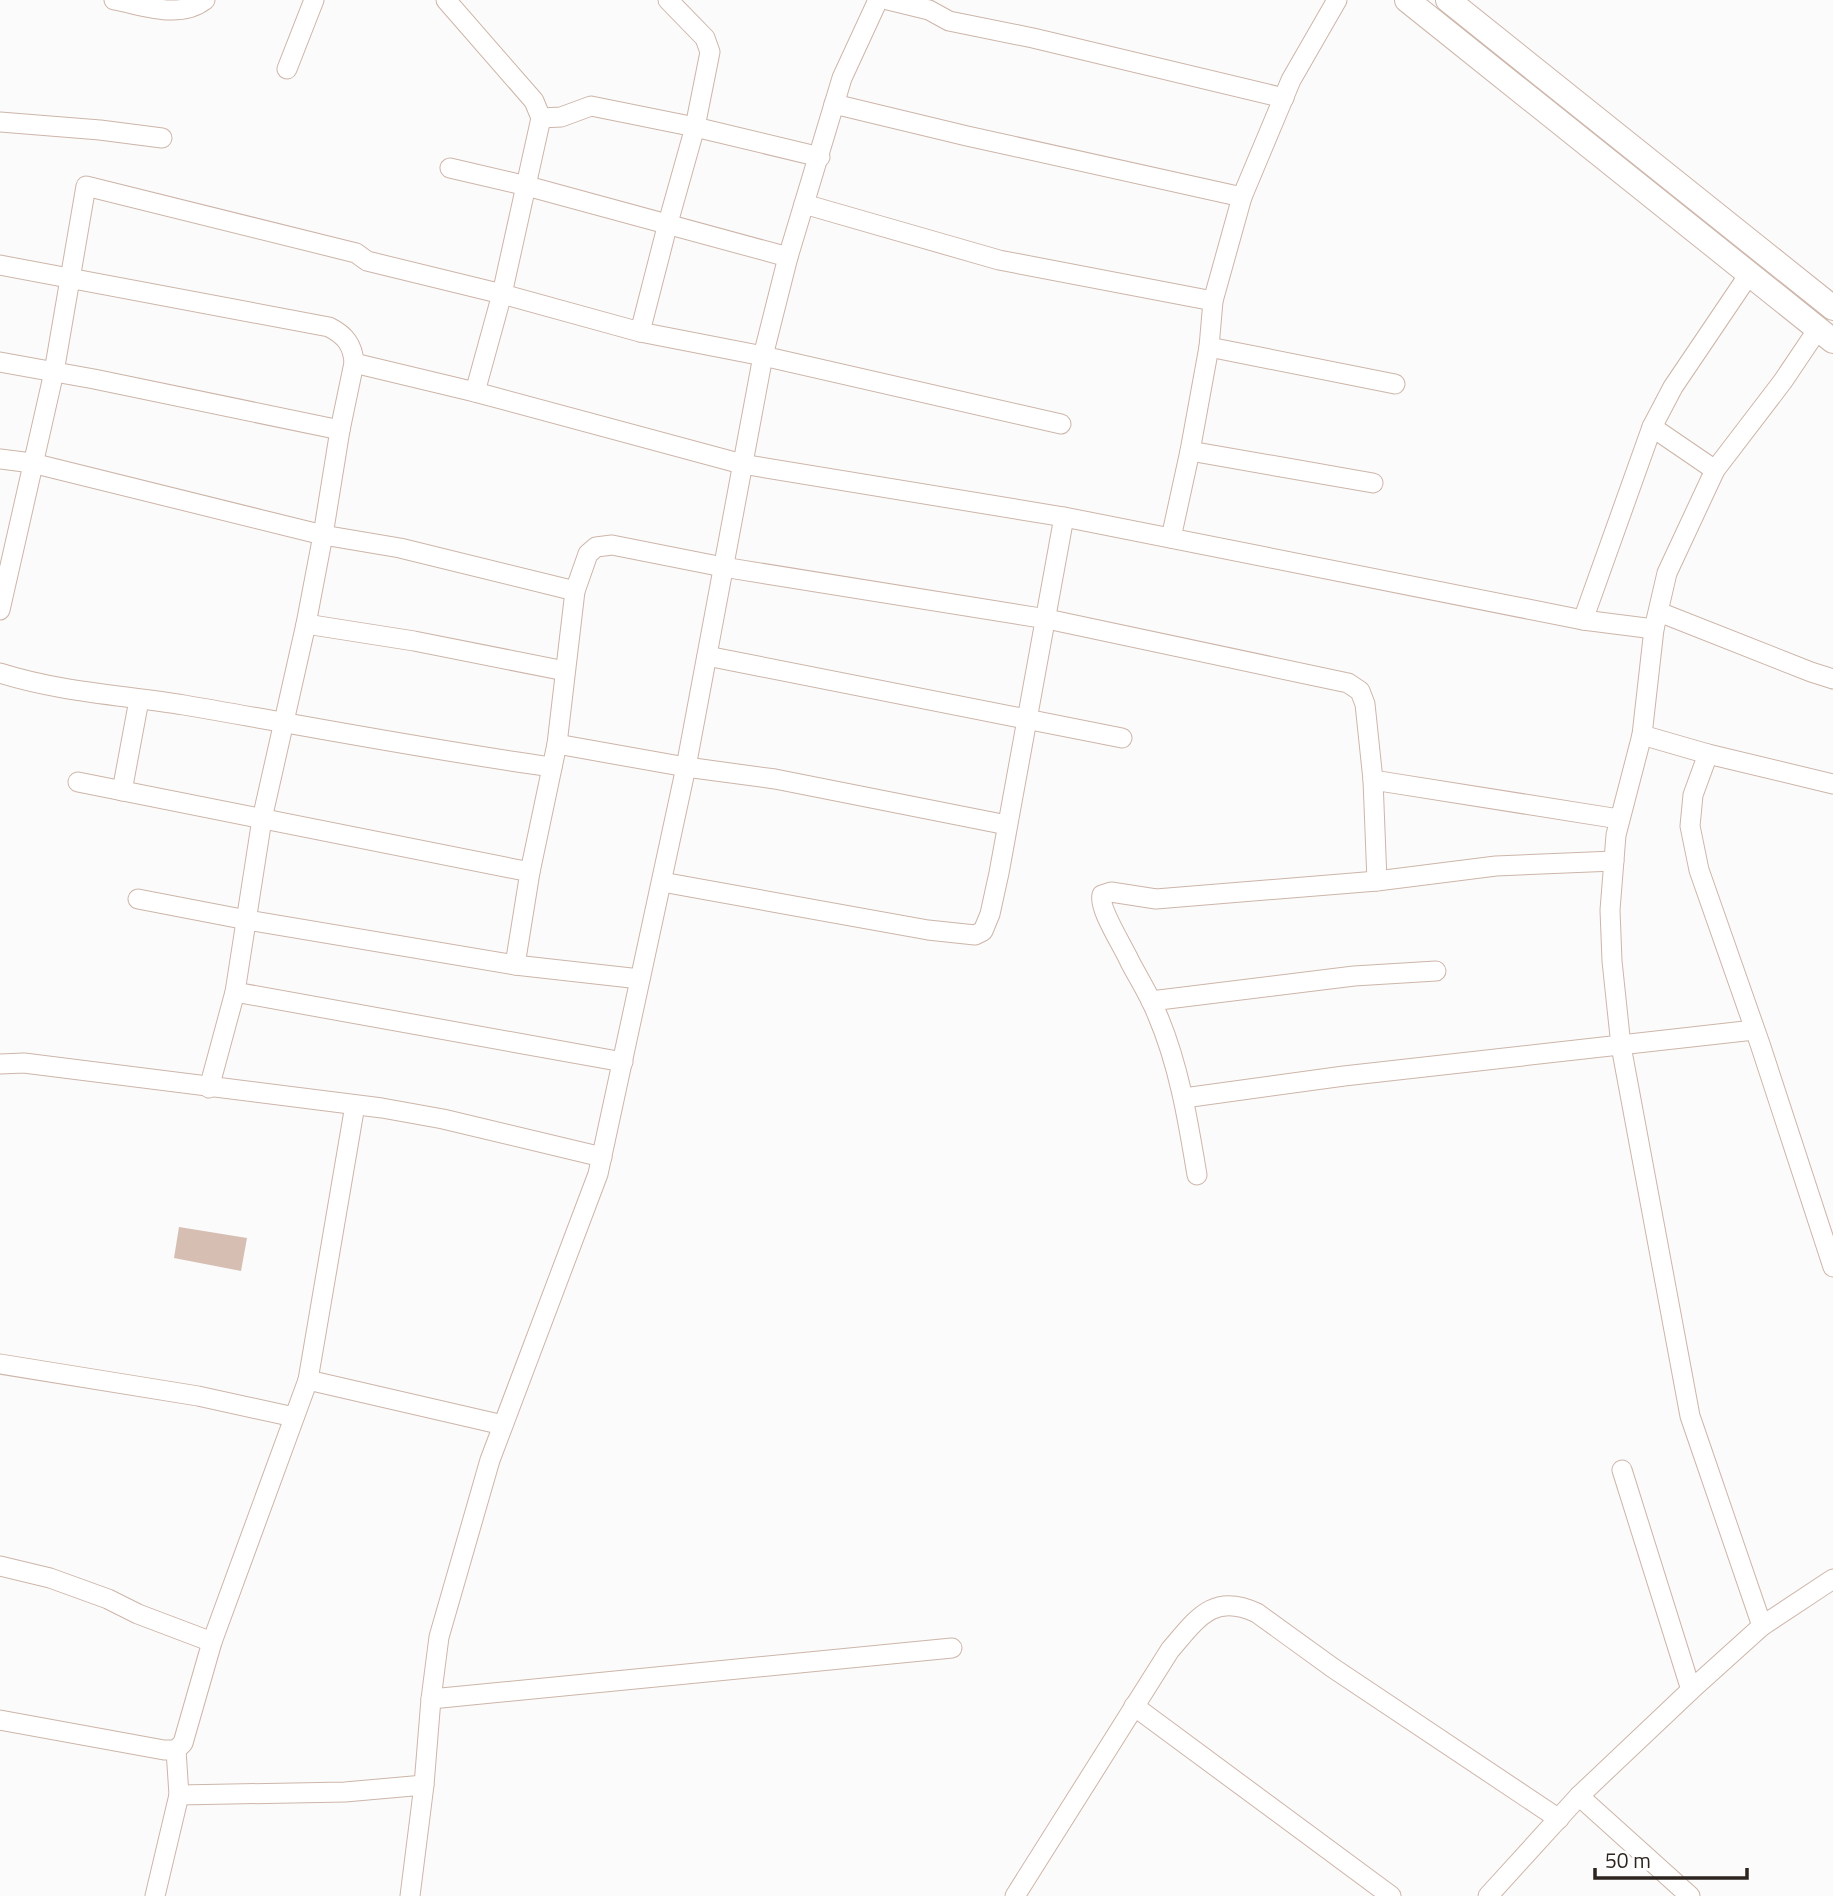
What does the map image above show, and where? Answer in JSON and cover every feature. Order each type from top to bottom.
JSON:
[{"type":"main road","points":[[1407,0],[1825,335]]},
{"type":"main road","points":[[1448,0],[1833,308]]},
{"type":"street","points":[[114,0],[176,12],[190,9],[205,0]]},
{"type":"street","points":[[287,69],[314,0]]},
{"type":"street","points":[[446,0],[534,101],[541,118],[502,294],[475,392]]},
{"type":"street","points":[[640,332],[695,128],[710,52],[705,38],[668,0]]},
{"type":"street","points":[[410,1896],[439,1637],[490,1460],[598,1174],[686,766],[763,356],[788,257],[842,78],[878,0]]},
{"type":"street","points":[[888,0],[929,10],[949,21],[1033,38],[1284,98]]},
{"type":"street","points":[[1171,538],[1209,347],[1213,301],[1242,197],[1291,80],[1337,0]]},
{"type":"street","points":[[834,104],[1242,197]]},
{"type":"street","points":[[541,118],[561,117],[590,106],[820,158]]},
{"type":"street","points":[[0,122],[162,138]]},
{"type":"street","points":[[450,168],[668,223],[788,257]]},
{"type":"street","points":[[0,610],[4,572],[54,372],[86,186],[356,253],[367,261],[640,332],[763,356],[1061,424]]},
{"type":"street","points":[[804,204],[999,260],[1213,301]]},
{"type":"street","points":[[0,265],[329,327],[342,334],[350,345],[354,363],[323,535],[285,723],[262,819],[235,992],[209,1088]]},
{"type":"street","points":[[1583,620],[1653,427],[1673,387],[1750,273]]},
{"type":"street","points":[[1762,1626],[1690,1416],[1621,1046],[1611,910],[1619,819],[1642,734],[1656,621],[1667,573],[1715,470],[1783,381],[1825,335]]},
{"type":"street","points":[[1209,347],[1395,384]]},
{"type":"street","points":[[0,362],[340,429]]},
{"type":"street","points":[[354,363],[475,392],[742,464],[1064,517],[1583,620],[1656,621],[1833,679]]},
{"type":"street","points":[[1653,427],[1715,470]]},
{"type":"street","points":[[1190,451],[1373,483]]},
{"type":"street","points":[[0,459],[32,463],[323,535],[400,548],[575,591]]},
{"type":"street","points":[[662,882],[928,930],[975,935],[983,930],[990,914],[1028,721],[1064,517]]},
{"type":"street","points":[[515,965],[530,872],[557,744],[575,591],[588,554],[596,547],[612,545],[723,567],[1047,619],[1348,683],[1360,691],[1365,704],[1373,780],[1377,881]]},
{"type":"street","points":[[306,624],[414,641],[565,671]]},
{"type":"street","points":[[707,656],[1122,738]]},
{"type":"street","points":[[0,673],[91,694],[552,766]]},
{"type":"street","points":[[122,791],[139,700]]},
{"type":"street","points":[[1642,734],[1708,754],[1833,783]]},
{"type":"street","points":[[557,744],[775,779],[1007,825]]},
{"type":"street","points":[[1708,754],[1693,795],[1690,826],[1699,870],[1833,1267]]},
{"type":"street","points":[[1373,780],[1619,819]]},
{"type":"street","points":[[78,782],[530,872]]},
{"type":"street","points":[[1197,1175],[1184,1098],[1158,1015],[1103,912],[1100,901],[1102,895],[1111,892],[1156,899],[1377,881],[1496,866],[1614,861]]},
{"type":"street","points":[[138,899],[515,965],[640,979]]},
{"type":"street","points":[[1151,1001],[1354,976],[1436,971]]},
{"type":"street","points":[[235,992],[622,1062]]},
{"type":"street","points":[[1184,1098],[1344,1076],[1754,1030]]},
{"type":"street","points":[[0,1064],[24,1063],[355,1105],[443,1119],[602,1157]]},
{"type":"street","points":[[0,1720],[164,1750],[176,1750],[183,1743],[212,1642],[308,1380],[355,1105]]},
{"type":"street","points":[[0,1364],[198,1396],[294,1417]]},
{"type":"street","points":[[308,1380],[503,1426]]},
{"type":"street","points":[[1622,1470],[1691,1690]]},
{"type":"street","points":[[0,1566],[50,1578],[212,1642]]},
{"type":"street","points":[[1488,1896],[1579,1796],[1691,1690],[1762,1626],[1833,1579]]},
{"type":"street","points":[[1015,1896],[1170,1650],[1192,1625],[1214,1607],[1223,1605],[1243,1607],[1257,1613],[1332,1668],[1559,1819]]},
{"type":"street","points":[[431,1699],[951,1648]]},
{"type":"street","points":[[1134,1706],[1391,1896]]},
{"type":"street","points":[[155,1896],[179,1795],[176,1750]]},
{"type":"street","points":[[179,1795],[345,1792],[424,1785]]},
{"type":"street","points":[[1579,1796],[1690,1896]]},
{"type":"building","points":[[179,1227],[247,1238],[241,1271],[174,1258]]}]
